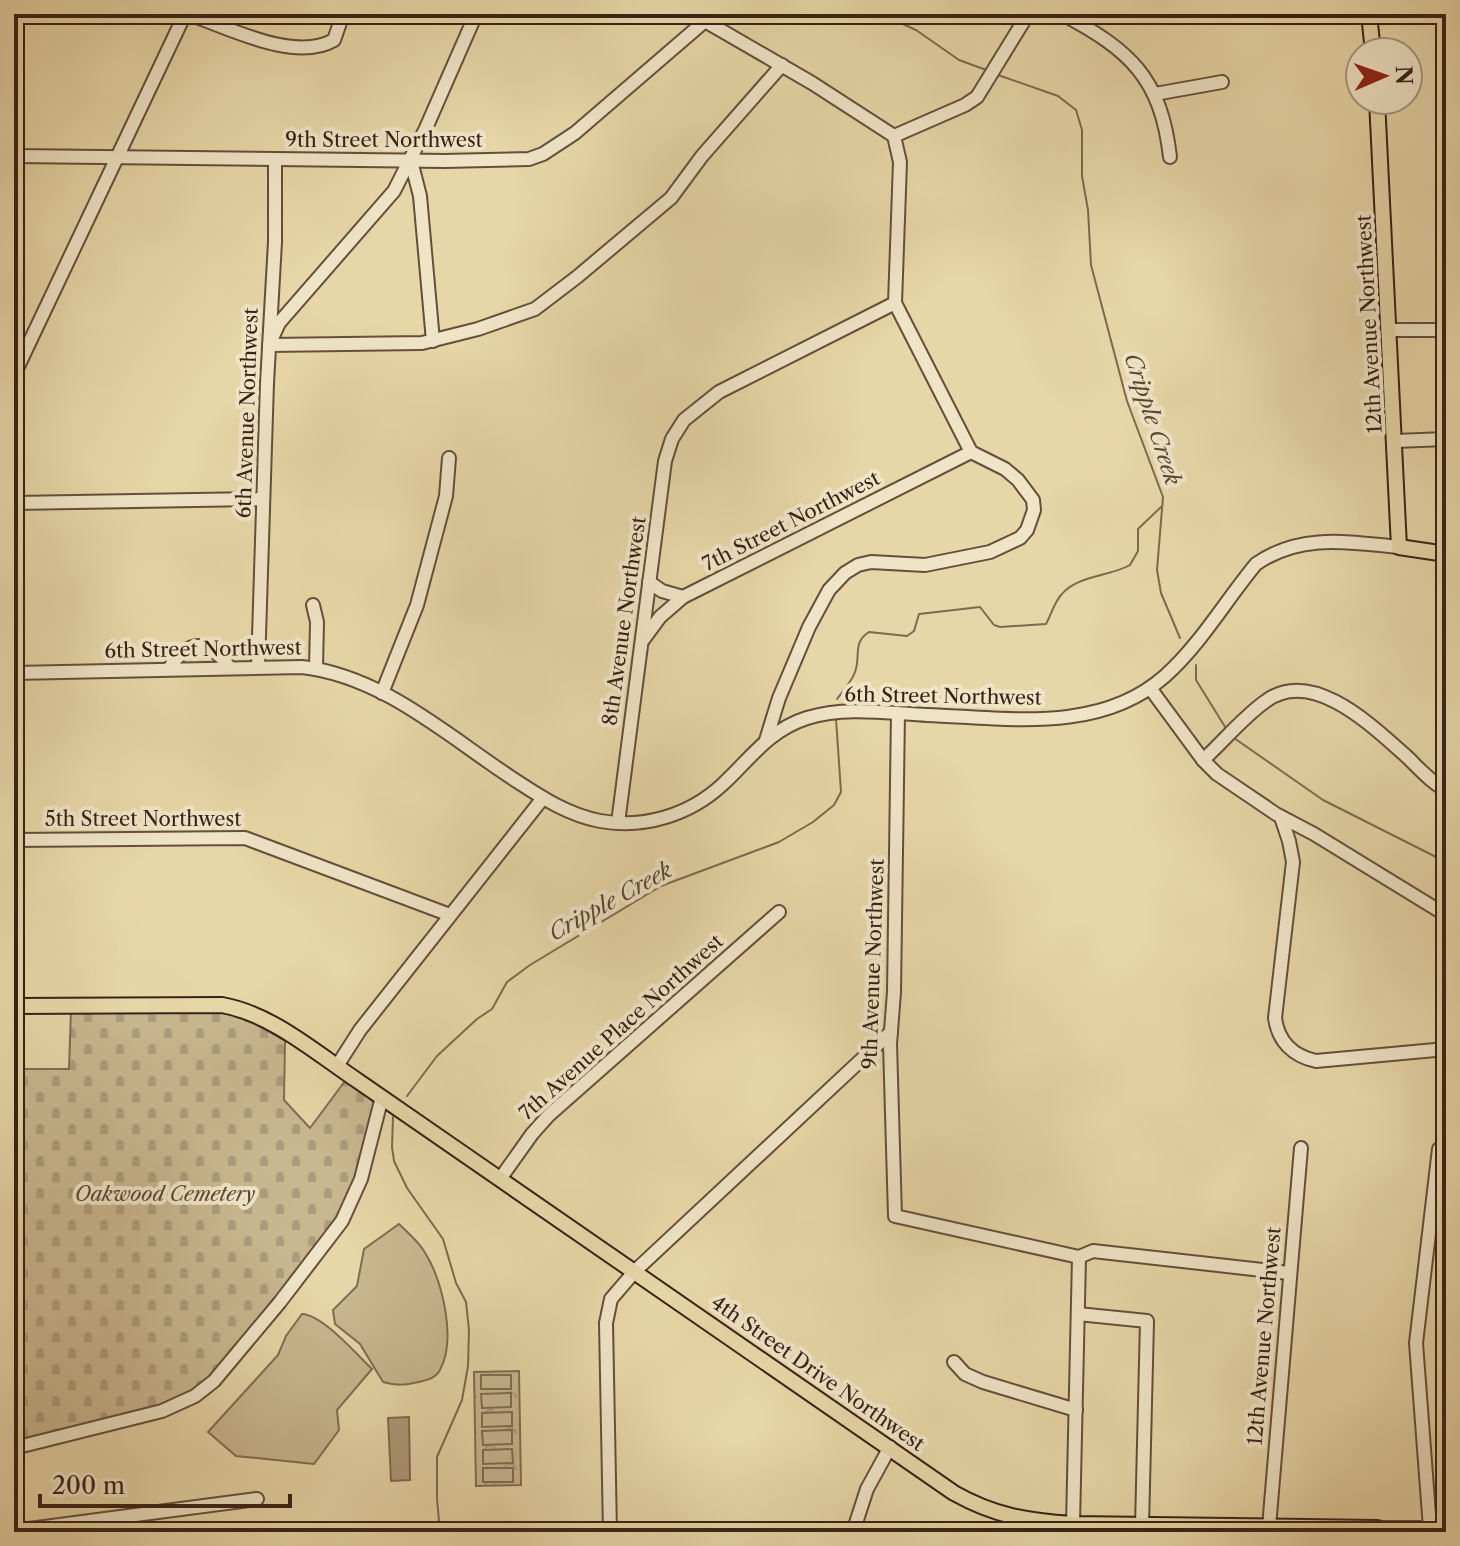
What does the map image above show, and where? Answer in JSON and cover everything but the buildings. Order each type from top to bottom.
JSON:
[{"type":"main road","points":[[1369,14],[1371,36]]},
{"type":"main road","name":"12th Avenue Northwest","points":[[1378,116],[1399,547]]},
{"type":"main road","name":"6th Street Northwest","points":[[1399,547],[1446,554]]},
{"type":"main road","name":"4th Street Drive Northwest","points":[[14,1006],[222,1005],[260,1017],[337,1066],[954,1493],[988,1511],[1030,1521],[1073,1524],[1378,1530]]},
{"type":"street","points":[[14,14],[14,127]]},
{"type":"street","points":[[14,375],[186,14],[276,45],[315,47],[334,40],[343,14]]},
{"type":"street","points":[[476,14],[411,161],[394,191],[279,323],[269,345],[433,341],[530,312],[565,287],[671,198],[702,156],[782,65],[894,136],[900,162],[895,303],[971,452],[1005,469],[1024,487],[1033,500],[1034,510],[1027,530],[1011,544],[974,557],[942,563],[871,562],[851,569],[836,581],[809,627],[779,698],[766,740]]},
{"type":"street","points":[[894,136],[977,97],[1028,14]]},
{"type":"street","points":[[1062,14],[1121,51],[1137,67],[1155,94],[1165,122],[1170,157]]},
{"type":"street","name":"9th Street Northwest","points":[[14,156],[518,161],[543,154],[575,133],[705,21],[782,65]]},
{"type":"street","points":[[1155,94],[1222,82]]},
{"type":"street","name":"6th Avenue Northwest","points":[[258,667],[275,242],[275,160]]},
{"type":"street","points":[[411,161],[420,196],[433,341]]},
{"type":"street","name":"8th Avenue Northwest","points":[[618,823],[665,461],[679,427],[692,412],[728,386],[895,303]]},
{"type":"street","points":[[1388,330],[1446,330]]},
{"type":"street","points":[[14,347],[29,347]]},
{"type":"street","points":[[1395,441],[1446,439]]},
{"type":"street","name":"7th Street Northwest","points":[[642,643],[660,617],[683,597],[971,452]]},
{"type":"street","points":[[382,693],[417,605],[446,496],[449,458]]},
{"type":"street","points":[[14,503],[263,499]]},
{"type":"street","name":"6th Street Northwest","points":[[14,673],[316,668],[353,678],[382,693],[543,798],[579,816],[618,823],[659,819],[693,806],[722,784],[766,740],[792,724],[817,716],[850,712],[1064,718],[1106,709],[1150,688],[1175,667],[1256,564],[1273,553],[1297,543],[1317,541],[1399,547]]},
{"type":"street","points":[[649,582],[662,591],[683,597]]},
{"type":"street","points":[[313,605],[317,622],[316,668]]},
{"type":"street","points":[[169,669],[177,656],[189,647],[203,646],[220,654],[230,668]]},
{"type":"street","points":[[1150,688],[1203,760],[1217,774],[1281,817],[1446,915]]},
{"type":"street","points":[[1203,760],[1266,700],[1283,693],[1306,691],[1330,699],[1352,712],[1446,790]]},
{"type":"street","name":"9th Avenue Northwest","points":[[898,713],[890,1092],[895,1216],[1079,1257]]},
{"type":"street","points":[[337,1066],[360,1030],[386,1001],[543,798]]},
{"type":"street","points":[[1281,817],[1293,862],[1275,1018],[1285,1044],[1302,1057],[1316,1061],[1446,1049]]},
{"type":"street","name":"5th Street Northwest","points":[[14,840],[245,838],[450,915]]},
{"type":"street","name":"7th Avenue Place Northwest","points":[[500,1179],[549,1115],[779,912]]},
{"type":"street","points":[[610,1532],[606,1314],[611,1299],[635,1271],[891,1032]]},
{"type":"street","points":[[14,1448],[162,1411],[185,1402],[205,1389],[254,1334],[342,1221],[358,1188],[382,1097]]},
{"type":"street","name":"12th Avenue Northwest","points":[[1269,1527],[1301,1148]]},
{"type":"street","points":[[1430,1528],[1416,1343],[1439,1149]]},
{"type":"street","points":[[1073,1524],[1079,1257],[1093,1251],[1289,1273]]},
{"type":"street","points":[[1078,1314],[1147,1321],[1142,1526]]},
{"type":"street","points":[[954,1362],[965,1374],[983,1382],[1076,1410]]},
{"type":"street","points":[[853,1532],[867,1489],[890,1447]]},
{"type":"street","points":[[14,1531],[257,1499]]},
{"type":"street","name":"4th Street Drive Northwest","points":[[1378,1530],[1446,1528]]},
{"type":"green space","name":"Oakwood Cemetery","points":[[204,1009],[246,1018],[285,1041],[284,1100],[310,1128],[345,1081],[373,1098],[375,1103],[354,1184],[336,1217],[294,1276],[212,1376],[197,1388],[163,1405],[14,1442],[14,1069],[69,1069],[71,1010]]},
{"type":"green space","points":[[399,1224],[419,1244],[431,1263],[447,1326],[445,1357],[438,1373],[425,1380],[401,1385],[383,1382],[360,1344],[335,1324],[333,1310],[357,1286],[364,1249]]},
{"type":"green space","points":[[302,1314],[329,1328],[372,1369],[337,1410],[339,1430],[314,1464],[236,1456],[208,1432],[278,1355],[286,1336]]},
{"type":"green space","points":[[519,1371],[521,1485],[476,1486],[474,1372]]},
{"type":"green space","points":[[481,1375],[511,1375],[511,1389],[481,1389]]},
{"type":"green space","points":[[511,1393],[511,1407],[482,1408],[481,1394]]},
{"type":"green space","points":[[512,1412],[512,1426],[482,1427],[482,1413]]},
{"type":"green space","points":[[512,1430],[512,1444],[483,1445],[482,1431]]},
{"type":"green space","points":[[512,1449],[513,1463],[483,1464],[483,1450]]},
{"type":"green space","points":[[483,1468],[513,1468],[513,1482],[483,1482]]},
{"type":"shaded area","points":[[409,1417],[410,1480],[391,1481],[388,1418]]},
{"type":"waterway","name":"Cripple Creek","points":[[881,14],[916,30],[959,60],[989,71]]},
{"type":"waterway","name":"Cripple Creek","points":[[998,75],[1058,96],[1076,110],[1082,130],[1082,176],[1088,210],[1091,265],[1127,401],[1163,497],[1157,570],[1161,593],[1180,638]]},
{"type":"waterway","name":"Cripple Creek","points":[[837,699],[854,675],[860,641],[864,636],[869,632],[907,636],[914,631],[919,614],[980,607],[994,625],[1000,627],[1046,624],[1056,602],[1068,588],[1130,565],[1138,551],[1138,529],[1161,507]]},
{"type":"waterway","points":[[1196,665],[1196,680],[1227,730]]},
{"type":"waterway","name":"Cripple Creek","points":[[407,1096],[437,1056],[492,1009],[507,982],[530,965],[661,886],[779,842],[834,805],[841,792],[836,719]]},
{"type":"waterway","points":[[1234,738],[1323,800],[1446,862]]},
{"type":"waterway","name":"Cripple Creek","points":[[393,1117],[394,1161],[407,1188],[443,1239],[456,1283],[466,1302],[468,1366],[462,1400],[437,1457],[440,1532]]}]
